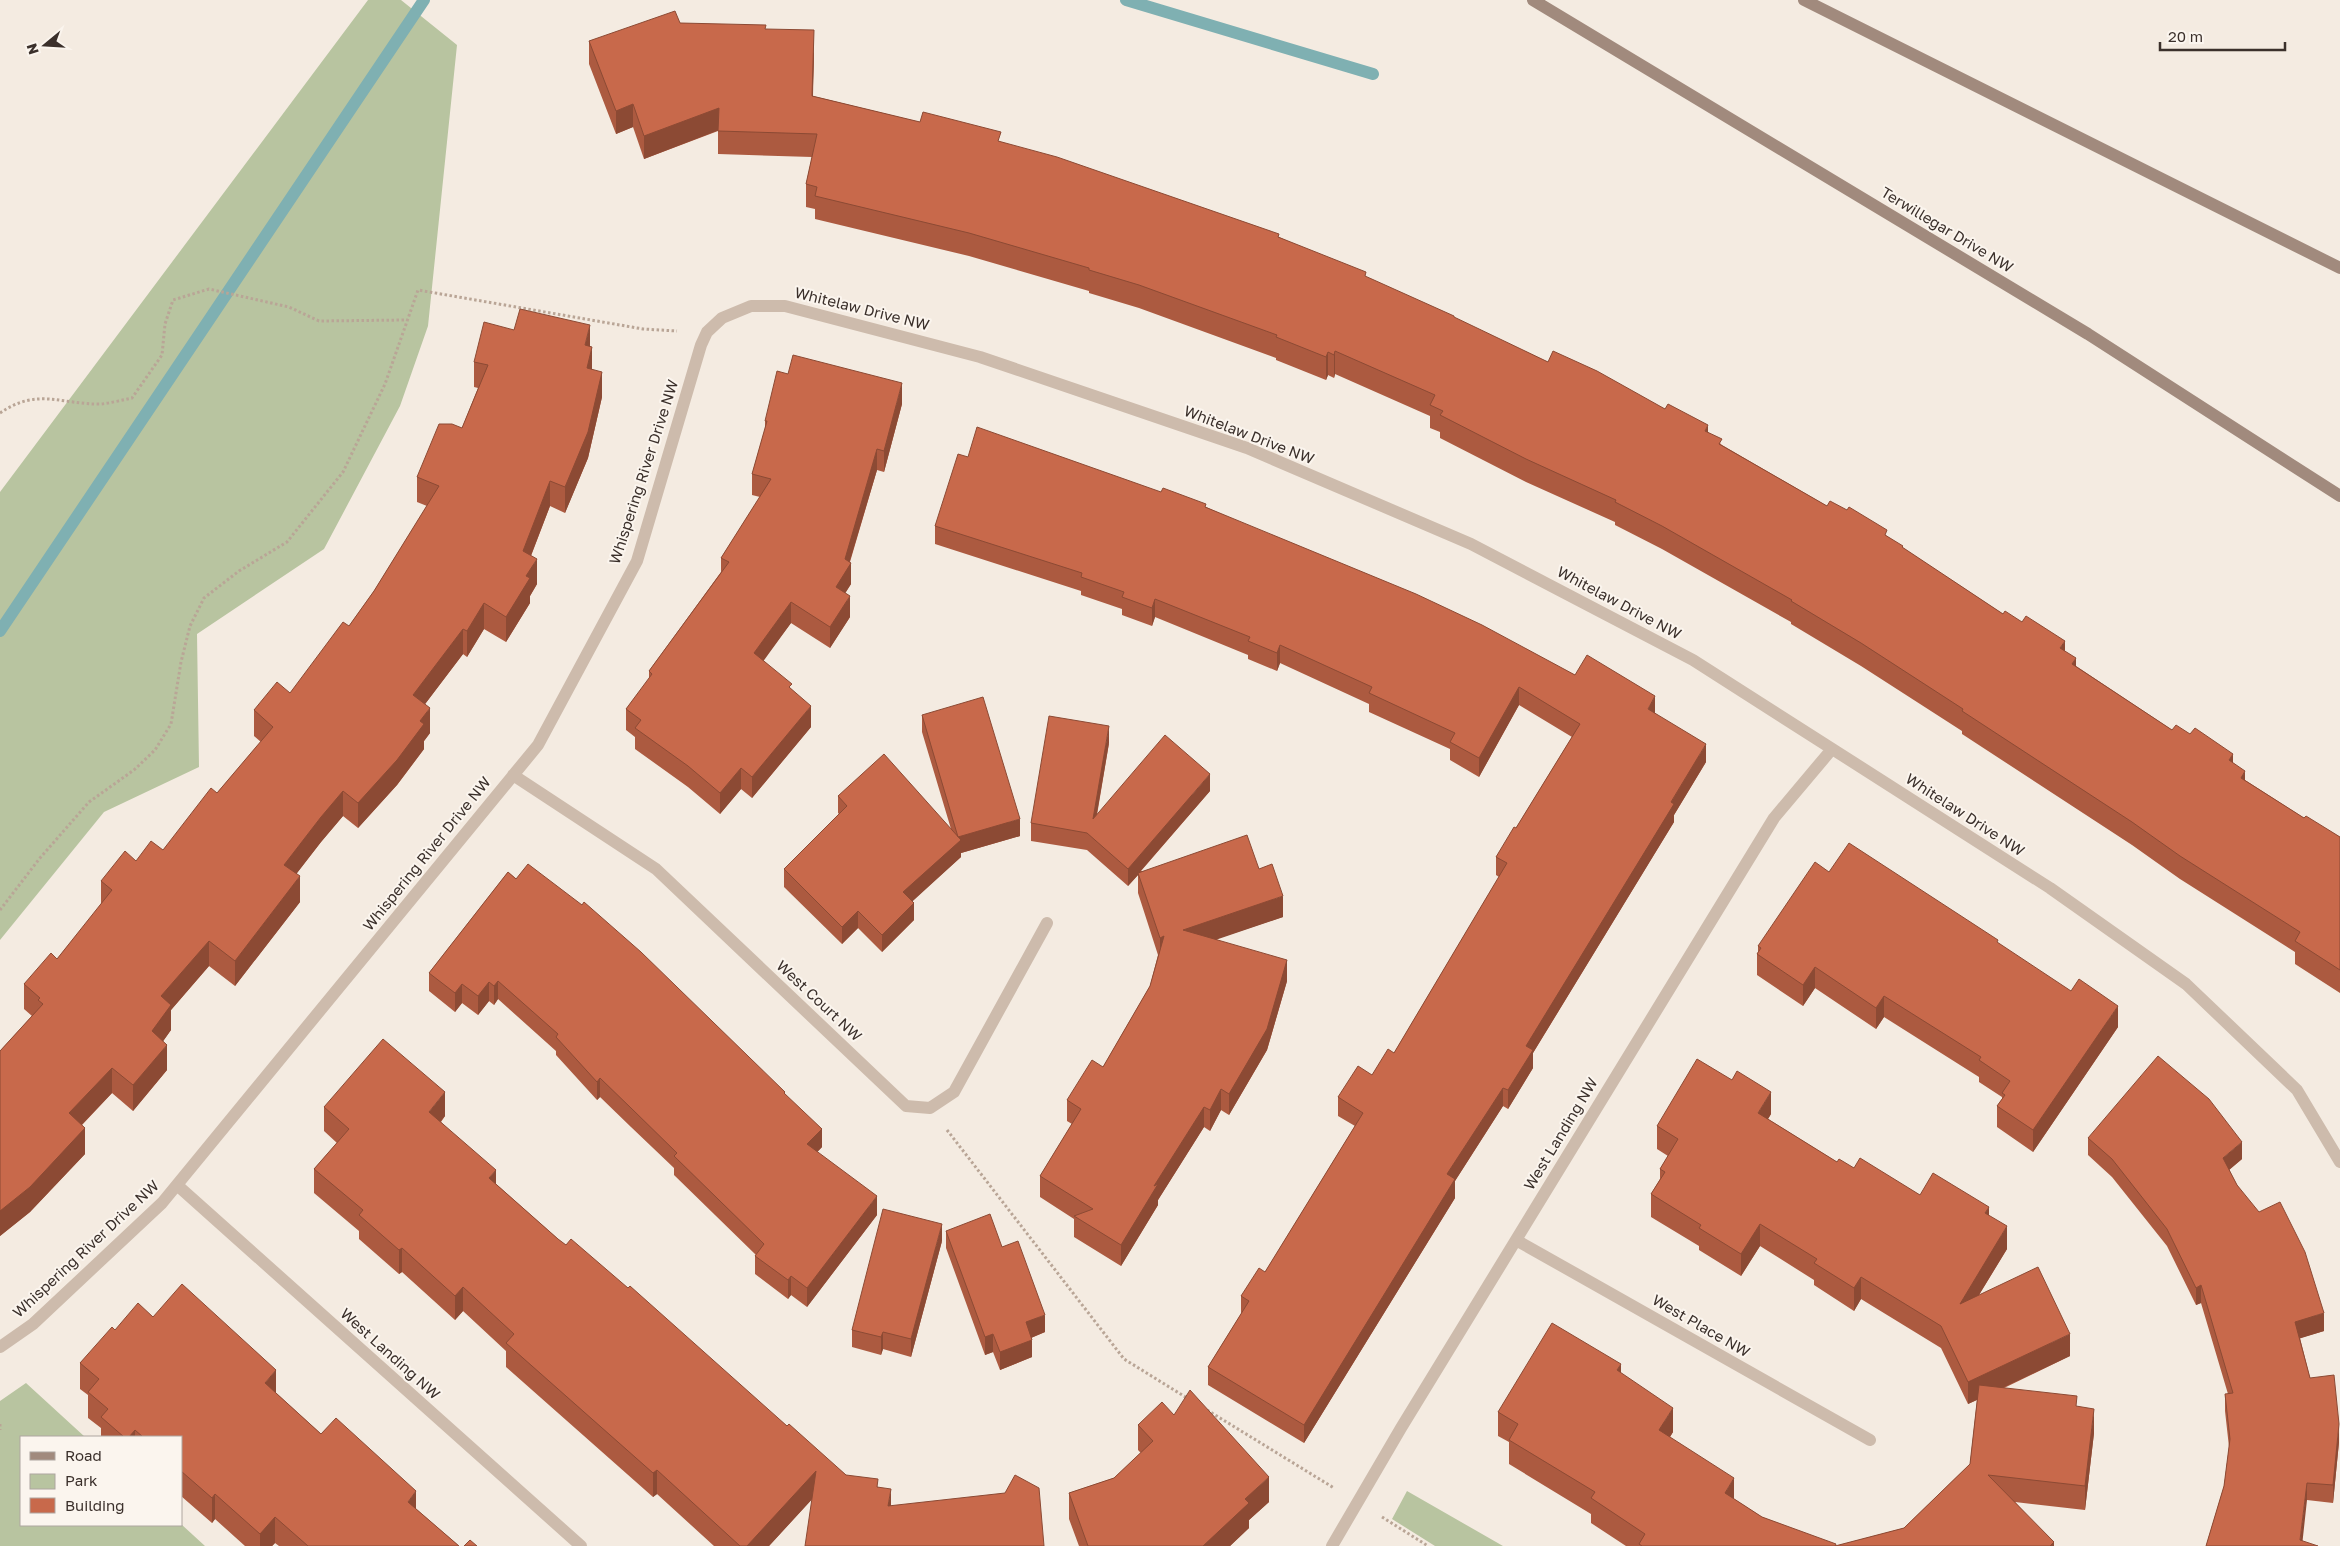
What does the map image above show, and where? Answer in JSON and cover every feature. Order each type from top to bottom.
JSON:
[{"type":"main road","name":"Terwillegar Drive NW","points":[[1533,0],[2088,334],[2340,496]]},
{"type":"main road","points":[[1804,0],[2340,268]]},
{"type":"street","name":"Whispering River Drive NW","points":[[0,1347],[33,1324],[162,1203],[538,744],[636,560],[701,345],[707,332],[722,318],[751,306]]},
{"type":"street","name":"Whitelaw Drive NW","points":[[751,306],[785,306],[980,357],[1247,448],[1471,544],[1693,660],[2050,888],[2186,984],[2297,1090],[2340,1162]]},
{"type":"street","name":"West Landing NW","points":[[1332,1546],[1356,1502],[1774,818],[1832,749]]},
{"type":"street","name":"West Court NW","points":[[513,775],[656,870],[906,1106],[930,1108]]},
{"type":"street","points":[[930,1108],[954,1092],[1047,923]]},
{"type":"street","name":"West Landing NW","points":[[177,1185],[581,1546]]},
{"type":"street","name":"West Place NW","points":[[1516,1240],[1870,1440]]},
{"type":"path","points":[[0,413],[41,398],[101,404],[132,398],[162,355],[165,324],[173,300],[209,289],[289,307],[320,321],[407,320]]},
{"type":"path","points":[[0,910],[40,858],[89,802],[134,770],[154,750],[171,724],[181,662],[190,626],[204,598],[239,570],[287,542],[343,472],[385,384],[418,290],[643,329],[707,332]]},
{"type":"path","points":[[930,1108],[1124,1359],[1191,1400]]},
{"type":"path","points":[[1199,1405],[1428,1546]]},
{"type":"path","points":[[0,1424],[0,1430]]},
{"type":"green space","points":[[368,0],[401,0],[457,45],[428,326],[400,406],[324,549],[197,634],[199,767],[104,812],[0,940],[0,492]]},
{"type":"green space","points":[[26,1383],[84,1436],[20,1436],[20,1526],[182,1525],[205,1546],[0,1546],[0,1401]]},
{"type":"green space","points":[[1407,1491],[1503,1546],[1435,1546],[1392,1519]]},
{"type":"building","points":[[675,11],[680,23],[766,25],[765,29],[814,30],[812,96],[920,122],[923,112],[1001,132],[998,141],[1057,157],[1279,234],[1278,237],[1366,272],[1365,276],[1454,316],[1548,362],[1553,351],[1597,371],[1665,409],[1668,404],[1708,425],[1705,431],[1722,439],[1719,444],[1827,506],[1830,501],[1847,510],[1849,507],[1887,530],[1885,535],[2003,614],[2005,611],[2022,622],[2026,616],[2065,641],[2060,648],[2076,658],[2072,664],[2172,730],[2176,725],[2190,734],[2195,728],[2233,754],[2229,760],[2245,771],[2241,778],[2304,818],[2306,816],[2340,837],[2340,970],[2295,941],[2300,932],[2180,856],[2132,822],[1962,711],[1963,709],[1861,643],[1792,600],[1662,526],[1615,502],[1616,500],[1526,459],[1440,415],[1443,411],[1430,405],[1435,395],[1335,351],[1334,355],[1328,352],[1326,357],[1276,337],[1277,335],[1139,285],[1089,270],[1089,268],[969,233],[815,196],[817,187],[806,184],[817,134],[718,131],[719,108],[644,136],[633,104],[616,111],[589,41]]},
{"type":"building","points":[[520,309],[590,325],[585,345],[592,347],[587,368],[602,372],[588,432],[565,487],[550,481],[523,551],[537,559],[526,576],[530,578],[506,617],[484,603],[467,631],[463,629],[413,695],[430,708],[420,721],[424,724],[397,760],[358,803],[343,791],[321,817],[284,865],[300,876],[235,961],[209,941],[161,996],[171,1005],[152,1031],[167,1045],[133,1085],[112,1068],[69,1113],[85,1128],[30,1187],[0,1211],[0,1051],[43,1004],[38,1000],[40,998],[24,984],[51,953],[57,959],[112,890],[101,881],[125,851],[136,861],[151,841],[163,850],[211,788],[217,793],[273,727],[254,710],[277,682],[290,693],[343,622],[349,626],[374,591],[439,486],[417,477],[439,424],[452,424],[462,428],[488,365],[474,362],[484,322],[514,330]]},
{"type":"building","points":[[793,355],[902,383],[884,451],[877,449],[845,559],[851,563],[836,587],[850,596],[830,627],[791,602],[754,653],[792,684],[789,687],[811,706],[752,777],[741,768],[720,793],[688,766],[635,728],[641,720],[626,709],[652,674],[649,671],[729,562],[721,558],[771,479],[752,474],[767,421],[765,421],[777,371],[788,374]]},
{"type":"building","points":[[977,427],[1161,492],[1163,488],[1206,504],[1205,507],[1416,594],[1482,625],[1575,675],[1587,655],[1655,696],[1648,709],[1706,744],[1671,802],[1674,804],[1526,1046],[1533,1050],[1508,1090],[1503,1088],[1447,1174],[1455,1179],[1304,1425],[1208,1367],[1249,1301],[1241,1296],[1259,1268],[1265,1272],[1363,1113],[1338,1097],[1358,1066],[1372,1075],[1388,1049],[1394,1053],[1507,863],[1496,857],[1580,724],[1519,687],[1479,758],[1450,742],[1455,733],[1369,693],[1372,687],[1280,645],[1277,653],[1248,641],[1250,637],[1155,599],[1152,608],[1122,597],[1124,592],[1081,577],[1082,573],[935,526],[958,454],[968,457]]},
{"type":"building","points":[[983,697],[1020,819],[958,837],[922,715]]},
{"type":"building","points":[[1049,716],[1109,726],[1093,819],[1165,735],[1210,774],[1128,869],[1087,833],[1031,823]]},
{"type":"building","points":[[884,754],[961,840],[903,892],[914,903],[882,935],[858,911],[842,927],[784,869],[847,806],[838,796]]},
{"type":"building","points":[[1247,835],[1259,869],[1272,864],[1283,896],[1183,930],[1287,960],[1267,1029],[1229,1094],[1221,1089],[1210,1110],[1204,1107],[1154,1186],[1158,1184],[1121,1245],[1074,1216],[1093,1209],[1040,1176],[1081,1109],[1067,1100],[1092,1060],[1103,1067],[1150,986],[1164,936],[1160,938],[1138,873]]},
{"type":"building","points":[[1849,843],[1998,940],[1997,942],[2071,991],[2079,979],[2118,1006],[2033,1130],[1997,1106],[2005,1095],[2002,1093],[2010,1081],[1979,1060],[1981,1057],[1884,996],[1876,1008],[1815,967],[1803,985],[1757,954],[1761,948],[1758,946],[1815,862],[1829,872]]},
{"type":"building","points":[[528,864],[582,905],[584,902],[641,952],[822,1129],[807,1144],[877,1196],[807,1288],[791,1276],[788,1280],[755,1256],[764,1244],[674,1156],[677,1153],[631,1108],[600,1078],[597,1082],[556,1037],[558,1034],[498,981],[494,986],[489,982],[478,996],[462,984],[455,993],[429,973],[508,872],[516,879]]},
{"type":"building","points":[[383,1039],[445,1092],[429,1112],[496,1170],[489,1178],[558,1239],[566,1245],[571,1239],[628,1288],[630,1286],[787,1426],[789,1424],[846,1475],[878,1479],[877,1487],[891,1489],[888,1506],[1005,1493],[1015,1475],[1039,1488],[1044,1546],[805,1546],[816,1471],[747,1546],[740,1546],[657,1470],[653,1473],[506,1343],[514,1334],[463,1287],[455,1296],[402,1248],[399,1250],[359,1215],[363,1210],[314,1169],[349,1129],[324,1107]]},
{"type":"building","points":[[2158,1056],[2209,1099],[2242,1142],[2223,1158],[2237,1185],[2259,1212],[2280,1202],[2305,1252],[2324,1313],[2295,1322],[2310,1378],[2334,1375],[2339,1424],[2333,1485],[2307,1483],[2300,1540],[2318,1546],[2206,1546],[2224,1486],[2230,1439],[2225,1394],[2233,1393],[2201,1285],[2196,1288],[2167,1229],[2112,1159],[2088,1138]]},
{"type":"building","points":[[1697,1059],[1732,1080],[1737,1071],[1771,1092],[1758,1113],[1837,1162],[1839,1159],[1854,1168],[1860,1158],[1920,1195],[1933,1173],[1989,1207],[1985,1213],[2007,1226],[1960,1304],[2038,1267],[2070,1334],[1968,1382],[1941,1326],[1861,1277],[1854,1288],[1814,1263],[1817,1259],[1760,1224],[1741,1254],[1699,1228],[1701,1225],[1651,1194],[1665,1172],[1660,1169],[1678,1139],[1657,1126]]},
{"type":"building","points":[[883,1209],[942,1224],[911,1339],[883,1332],[881,1337],[852,1330]]},
{"type":"building","points":[[990,1214],[1002,1247],[1018,1241],[1045,1315],[1026,1322],[1032,1340],[1000,1352],[993,1334],[985,1337],[946,1231]]},
{"type":"building","points":[[182,1284],[276,1370],[265,1383],[321,1434],[336,1418],[416,1491],[408,1502],[459,1546],[308,1546],[275,1517],[260,1534],[215,1494],[212,1498],[182,1472],[182,1436],[142,1436],[135,1430],[130,1436],[123,1436],[101,1417],[108,1409],[88,1392],[99,1379],[80,1363],[112,1327],[115,1330],[138,1303],[153,1317]]},
{"type":"building","points":[[1552,1323],[1621,1364],[1617,1370],[1673,1408],[1659,1430],[1734,1478],[1725,1493],[1762,1517],[1836,1544],[1835,1546],[1642,1546],[1639,1544],[1645,1534],[1591,1498],[1595,1492],[1509,1440],[1518,1424],[1498,1412]]},
{"type":"building","points":[[1979,1385],[2077,1396],[2076,1406],[2094,1409],[2085,1486],[1988,1475],[2054,1542],[2050,1546],[1835,1546],[1904,1528],[1970,1464]]},
{"type":"building","points":[[1190,1390],[1269,1477],[1245,1499],[1249,1503],[1203,1546],[1088,1546],[1069,1493],[1114,1478],[1153,1441],[1138,1425],[1162,1402],[1174,1415]]},
{"type":"building","points":[[470,1540],[477,1546],[464,1546]]},
{"type":"waterway","points":[[0,631],[424,0]]},
{"type":"waterway","points":[[1126,0],[1373,74]]}]
